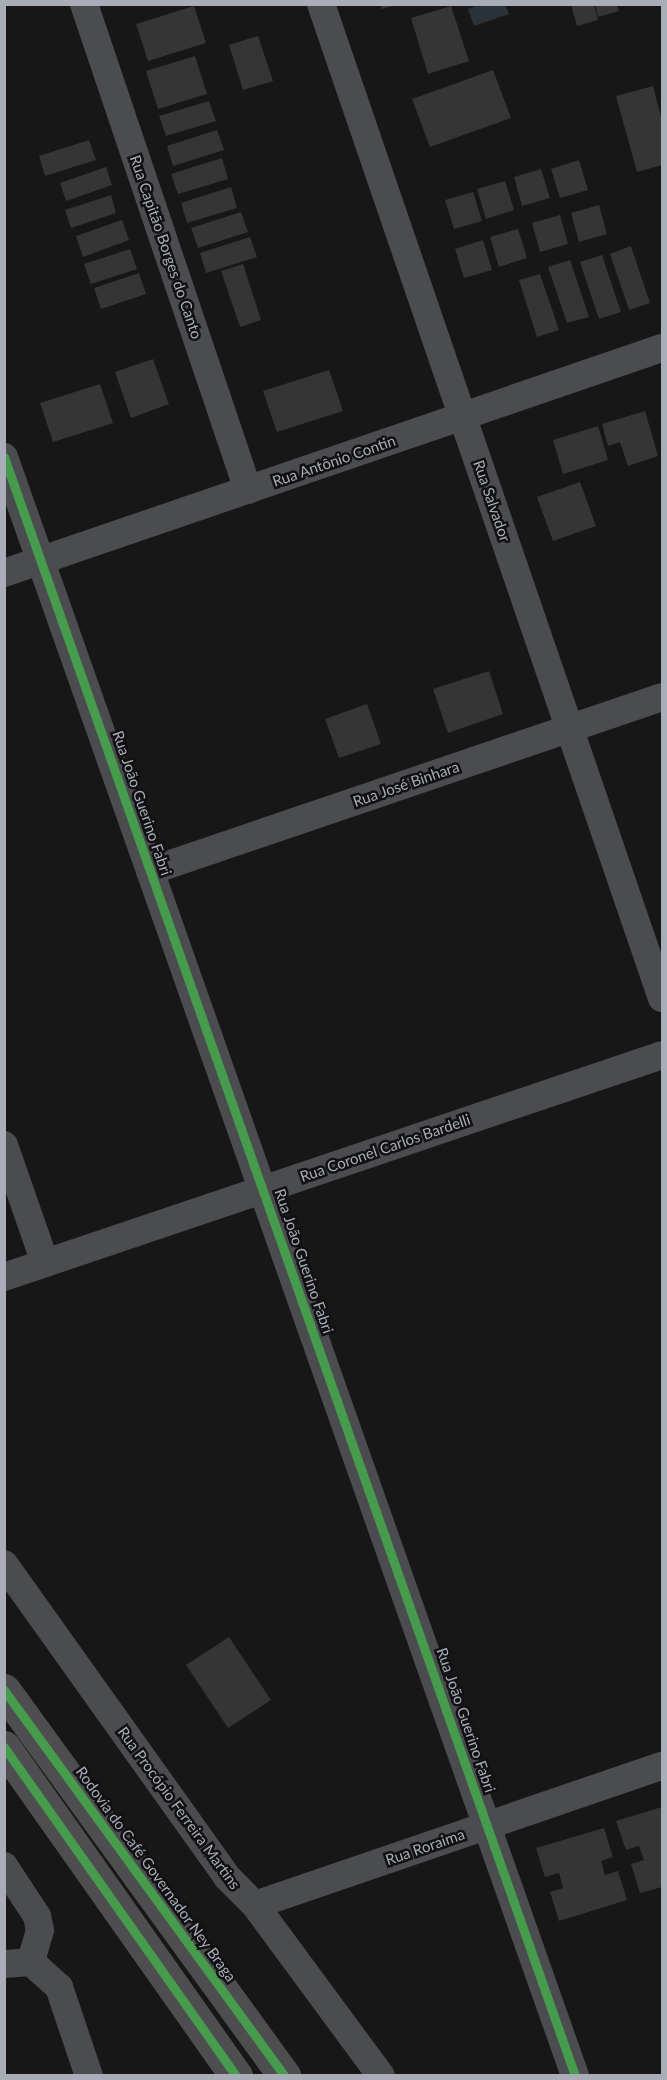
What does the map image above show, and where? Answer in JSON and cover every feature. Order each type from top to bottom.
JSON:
[{"type":"highway","name":"Rodovia do Café Governador Ney Braga","points":[[4,1690],[284,2076]]},
{"type":"highway","points":[[7,1753],[236,2076]]},
{"type":"street","name":"Rua Capitão Borges do Canto","points":[[84,4],[248,490]]},
{"type":"street","name":"Rua Salvador","points":[[321,4],[663,998]]},
{"type":"street","name":"Rua Antônio Contin","points":[[4,573],[663,348]]},
{"type":"street","name":"Rua João Guerino Fabri","points":[[4,457],[575,2076]]},
{"type":"street","name":"Rua José Binhara","points":[[150,871],[663,698]]},
{"type":"street","name":"Rua Coronel Carlos Bardelli","points":[[4,1277],[663,1055]]},
{"type":"street","points":[[4,1145],[45,1263]]},
{"type":"street","name":"Rua Procópio Ferreira Martins","points":[[4,1564],[227,1877],[255,1905],[381,2076]]},
{"type":"street","name":"Rua Roraima","points":[[255,1905],[663,1766]]},
{"type":"street","points":[[4,1866],[37,1916],[40,1930],[18,1963],[59,1987],[89,2076]]},
{"type":"shaded area","points":[[482,4],[505,5],[509,14],[474,26],[468,9]]},
{"type":"building","points":[[380,4],[396,4],[396,5],[382,9]]},
{"type":"building","points":[[595,4],[617,4],[619,11],[598,17]]},
{"type":"building","points":[[571,5],[594,5],[598,20],[577,26]]},
{"type":"building","points":[[194,6],[206,43],[148,61],[136,24]]},
{"type":"building","points":[[451,6],[469,61],[428,74],[411,18]]},
{"type":"building","points":[[258,36],[273,81],[243,90],[229,45]]},
{"type":"building","points":[[195,56],[207,94],[158,109],[146,71]]},
{"type":"building","points":[[493,70],[511,118],[430,147],[412,99]]},
{"type":"building","points":[[653,86],[662,121],[662,165],[637,172],[616,96]]},
{"type":"building","points":[[209,101],[216,121],[166,136],[159,116]]},
{"type":"building","points":[[217,130],[224,150],[173,166],[167,146]]},
{"type":"building","points":[[89,140],[96,160],[45,176],[39,156]]},
{"type":"building","points":[[222,158],[228,179],[178,194],[171,174]]},
{"type":"building","points":[[579,160],[588,190],[560,198],[551,169]]},
{"type":"building","points":[[106,167],[112,185],[66,201],[60,183]]},
{"type":"building","points":[[541,169],[550,198],[522,206],[514,177]]},
{"type":"building","points":[[505,181],[514,210],[486,219],[477,189]]},
{"type":"building","points":[[231,187],[237,208],[187,223],[181,203]]},
{"type":"building","points":[[473,192],[482,221],[454,229],[445,200]]},
{"type":"building","points":[[111,195],[116,213],[71,228],[65,210]]},
{"type":"building","points":[[599,205],[607,234],[579,242],[571,213]]},
{"type":"building","points":[[241,212],[248,232],[198,248],[191,228]]},
{"type":"building","points":[[560,215],[568,244],[540,252],[532,223]]},
{"type":"building","points":[[122,220],[129,240],[83,257],[76,236]]},
{"type":"building","points":[[518,229],[527,258],[499,267],[490,237]]},
{"type":"building","points":[[250,237],[257,257],[206,273],[200,253]]},
{"type":"building","points":[[483,240],[492,270],[464,278],[455,249]]},
{"type":"building","points":[[631,246],[650,303],[629,310],[610,254]]},
{"type":"building","points":[[130,249],[137,269],[91,284],[84,264]]},
{"type":"building","points":[[602,255],[621,312],[599,319],[580,262]]},
{"type":"building","points":[[570,260],[589,317],[567,323],[548,267]]},
{"type":"building","points":[[243,264],[261,320],[240,327],[221,271]]},
{"type":"building","points":[[139,273],[146,294],[101,309],[94,288]]},
{"type":"building","points":[[540,274],[559,330],[537,337],[519,280]]},
{"type":"building","points":[[153,359],[169,404],[131,418],[115,372]]},
{"type":"building","points":[[329,370],[343,411],[277,432],[263,391]]},
{"type":"building","points":[[100,384],[113,423],[53,442],[40,403]]},
{"type":"building","points":[[645,411],[658,456],[628,466],[620,442],[608,446],[602,424]]},
{"type":"building","points":[[598,426],[608,460],[563,474],[553,440]]},
{"type":"building","points":[[580,482],[596,526],[553,541],[537,497]]},
{"type":"building","points":[[489,671],[503,714],[448,733],[433,689]]},
{"type":"building","points":[[367,704],[381,744],[339,758],[325,719]]},
{"type":"building","points":[[229,1637],[271,1700],[228,1728],[186,1665]]},
{"type":"building","points":[[662,1807],[662,1887],[640,1893],[631,1864],[644,1860],[639,1846],[626,1850],[616,1821]]},
{"type":"building","points":[[604,1828],[613,1857],[601,1861],[605,1875],[618,1871],[627,1900],[559,1921],[550,1892],[563,1888],[559,1873],[545,1877],[536,1848]]},
{"type":"cycle path","points":[[4,457],[575,2076]]},
{"type":"cycle path","points":[[4,1690],[284,2076]]},
{"type":"cycle path","points":[[4,1747],[236,2076]]}]
